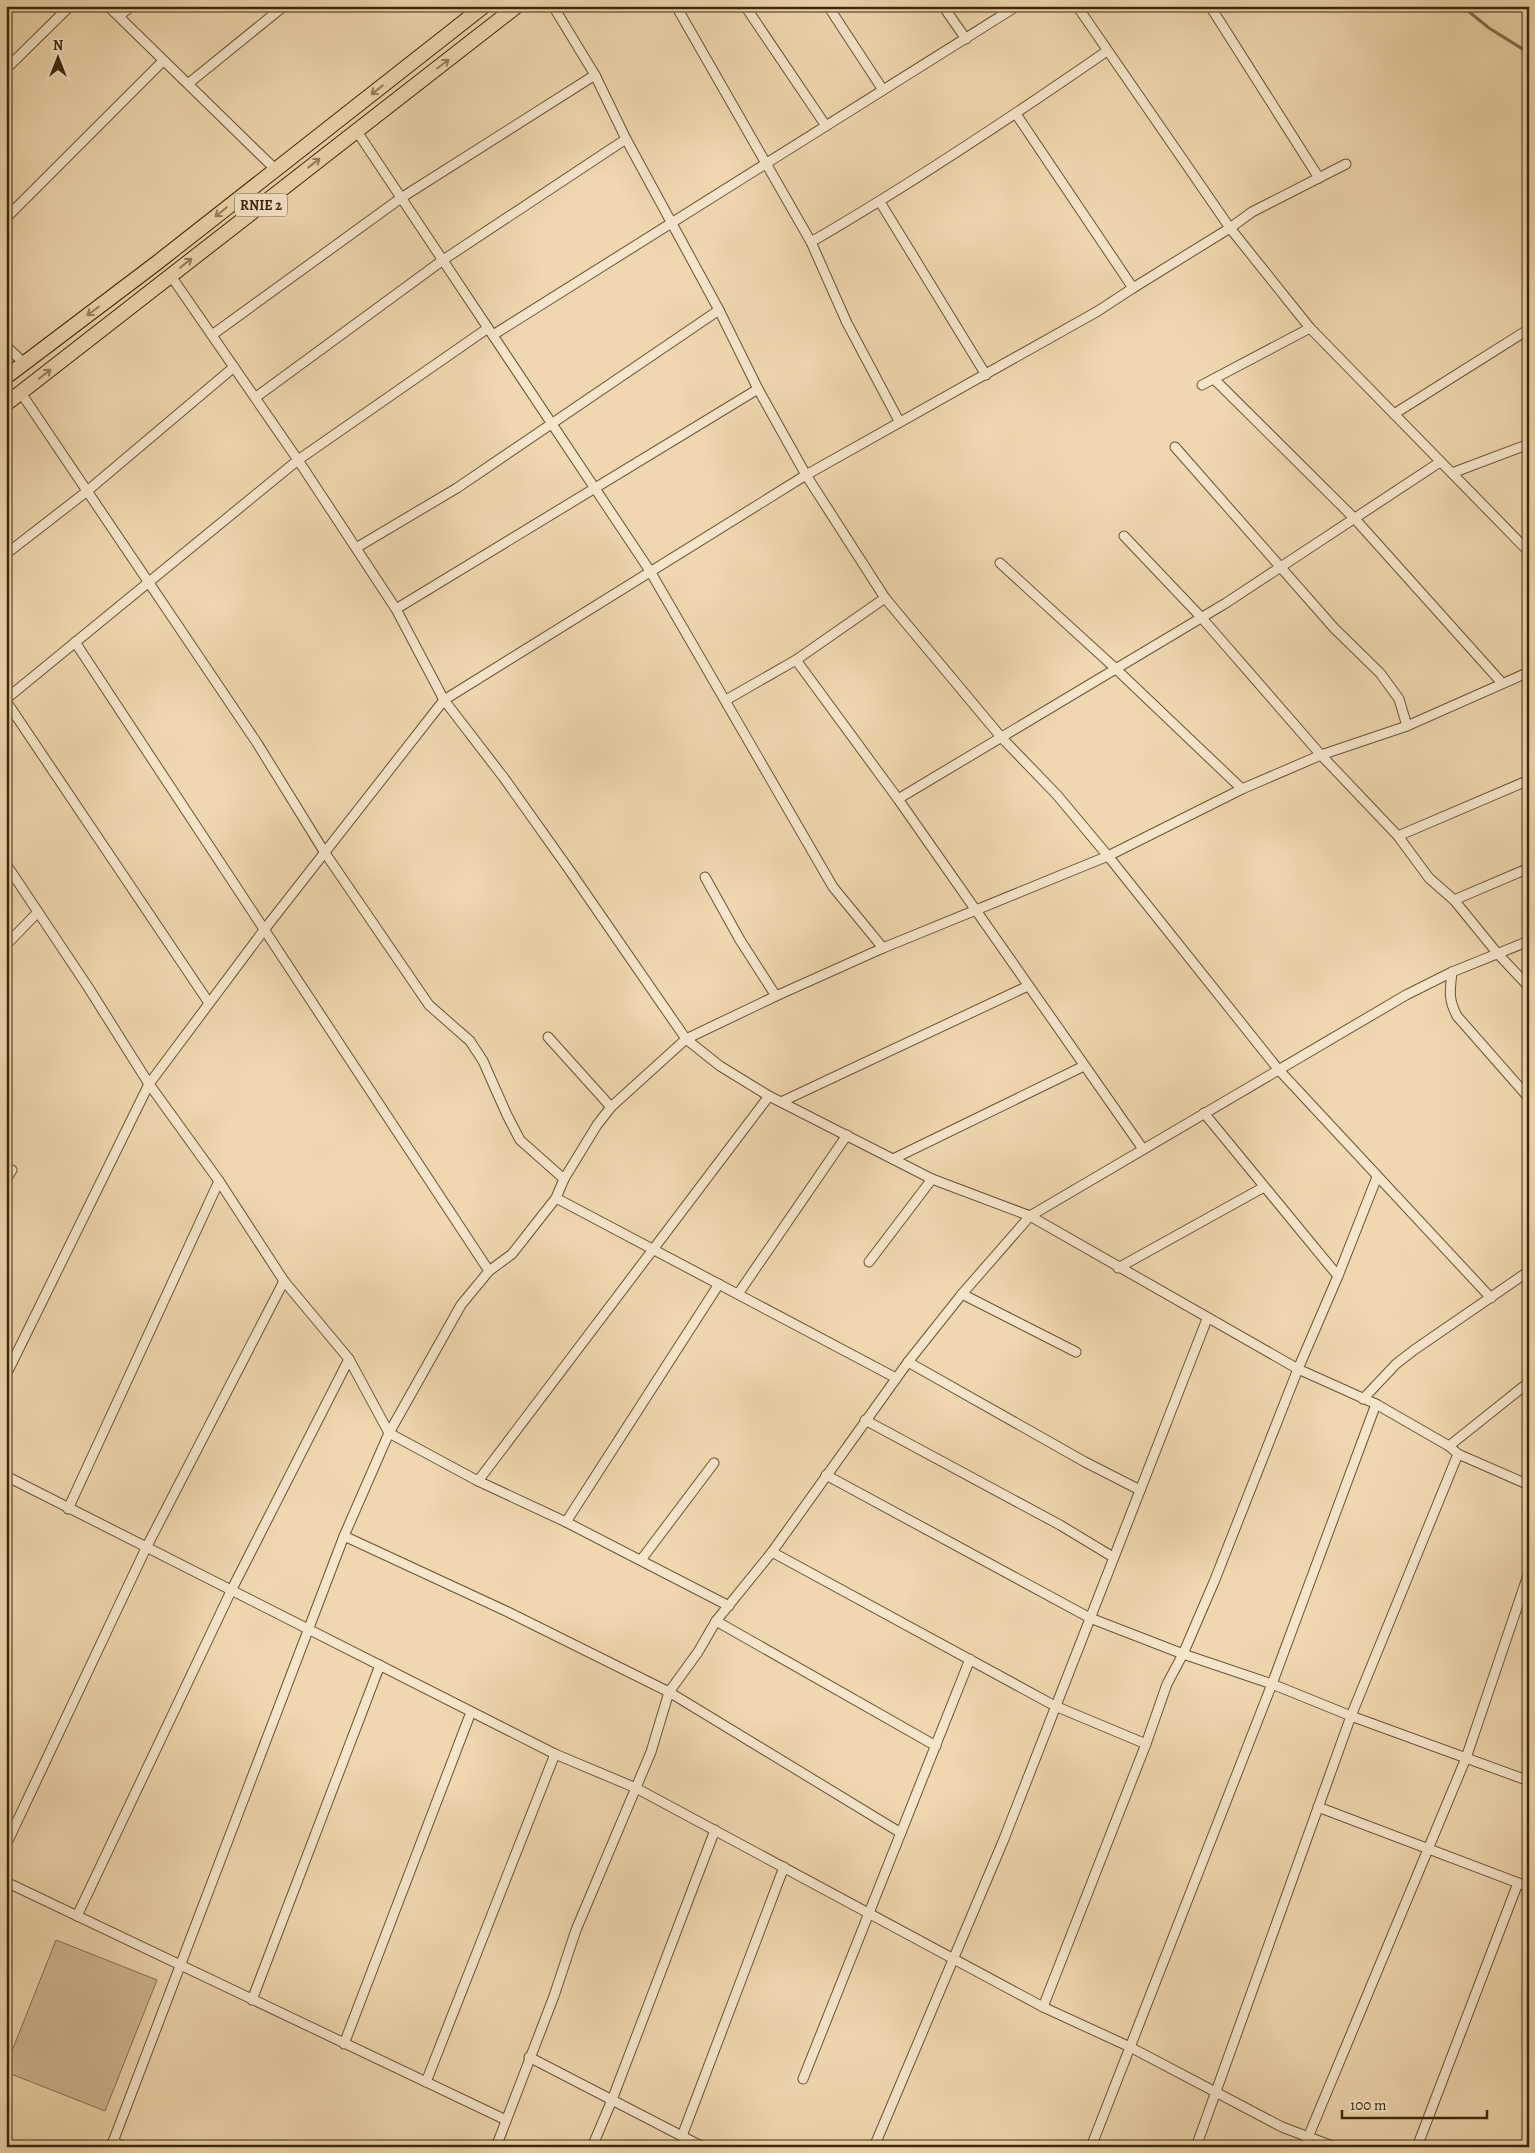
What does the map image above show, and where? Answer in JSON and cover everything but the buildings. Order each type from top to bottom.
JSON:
[{"type":"main road","name":"RNIE 2","points":[[6,377],[158,262],[484,6]]},
{"type":"main road","name":"RNIE 2","points":[[6,404],[517,6]]},
{"type":"street","points":[[6,69],[70,6]]},
{"type":"street","points":[[108,6],[275,169]]},
{"type":"street","points":[[119,16],[132,6]]},
{"type":"street","points":[[189,83],[284,6]]},
{"type":"street","points":[[553,6],[595,75],[626,139],[719,310],[758,389],[806,475],[884,598],[1001,737],[1057,795],[1108,856],[1278,1070],[1491,1298]]},
{"type":"street","points":[[676,6],[810,242],[847,323],[899,421]]},
{"type":"street","points":[[744,6],[826,126]]},
{"type":"street","points":[[828,6],[883,90]]},
{"type":"street","points":[[943,6],[966,39]]},
{"type":"street","points":[[209,1004],[6,700],[147,582],[298,460],[491,332],[671,224],[1017,6]]},
{"type":"street","points":[[1077,6],[1230,228],[1310,328],[1529,552]]},
{"type":"street","points":[[1210,6],[1319,178]]},
{"type":"street","points":[[810,242],[880,202],[1016,114],[1107,51]]},
{"type":"street","points":[[6,218],[163,61]]},
{"type":"street","points":[[212,335],[401,198],[595,75]]},
{"type":"street","points":[[1016,114],[1133,288]]},
{"type":"street","points":[[356,130],[650,571],[834,887],[883,948]]},
{"type":"street","points":[[256,397],[443,260],[626,139]]},
{"type":"street","points":[[6,1375],[149,1084],[264,930],[444,700],[806,475],[899,421],[986,375],[1098,311],[1230,228],[1252,212],[1346,164]]},
{"type":"street","points":[[880,202],[986,375]]},
{"type":"street","points":[[171,276],[256,397],[396,609],[444,700],[504,778],[686,1039],[720,1066],[769,1096],[932,1179],[1030,1216],[1207,1319],[1298,1369],[1376,1404],[1450,1446],[1458,1454],[1529,1485]]},
{"type":"street","points":[[356,548],[457,488],[719,310]]},
{"type":"street","points":[[1202,385],[1310,328]]},
{"type":"street","points":[[1394,414],[1529,329]]},
{"type":"street","points":[[7,347],[24,363]]},
{"type":"street","points":[[6,554],[86,492],[234,367]]},
{"type":"street","points":[[1214,379],[1355,519],[1502,683]]},
{"type":"street","points":[[396,609],[758,389]]},
{"type":"street","points":[[21,393],[257,743],[325,853],[429,1005],[470,1041],[483,1061],[520,1140],[564,1179]]},
{"type":"street","points":[[1452,473],[1529,444]]},
{"type":"street","points":[[1175,447],[1334,628],[1380,673],[1399,699],[1407,726]]},
{"type":"street","points":[[898,799],[1282,567],[1440,462]]},
{"type":"street","points":[[1124,536],[1201,617],[1321,755],[1398,836],[1429,878],[1454,900],[1498,954],[1529,987]]},
{"type":"street","points":[[1000,563],[1115,668],[1242,790]]},
{"type":"street","points":[[726,700],[796,660],[884,598]]},
{"type":"street","points":[[75,642],[489,1271]]},
{"type":"street","points":[[796,660],[898,799],[1143,1149]]},
{"type":"street","points":[[124,2147],[112,2144],[344,1536],[389,1433],[461,1305],[489,1271],[512,1254],[556,1198],[564,1179],[596,1125],[611,1107],[686,1039],[776,996],[883,948],[1108,856],[1242,790],[1321,755],[1407,726],[1529,672]]},
{"type":"street","points":[[1398,836],[1529,780]]},
{"type":"street","points":[[6,864],[149,1084],[219,1182],[284,1281],[349,1359],[389,1433],[478,1481],[566,1522],[729,1606]]},
{"type":"street","points":[[1454,900],[1529,868]]},
{"type":"street","points":[[705,877],[740,940],[776,996]]},
{"type":"street","points":[[6,945],[38,912]]},
{"type":"street","points":[[496,2147],[554,1996],[576,1930],[651,1752],[669,1692],[698,1652],[716,1621],[772,1552],[865,1420],[962,1294],[1030,1216],[1406,995],[1452,972],[1529,940]]},
{"type":"street","points":[[1452,972],[1450,997],[1451,1005],[1457,1016],[1529,1098]]},
{"type":"street","points":[[781,1102],[1028,986]]},
{"type":"street","points":[[548,1037],[611,1107]]},
{"type":"street","points":[[894,1159],[1084,1066]]},
{"type":"street","points":[[478,1481],[769,1096]]},
{"type":"street","points":[[1204,1113],[1338,1276]]},
{"type":"street","points":[[738,1294],[846,1136]]},
{"type":"street","points":[[6,1180],[12,1170]]},
{"type":"street","points":[[1043,2007],[1146,1744],[1167,1684],[1183,1654],[1214,1582],[1377,1176]]},
{"type":"street","points":[[869,1262],[932,1179]]},
{"type":"street","points":[[68,1509],[219,1182]]},
{"type":"street","points":[[1118,1268],[1264,1187]]},
{"type":"street","points":[[556,1198],[896,1378]]},
{"type":"street","points":[[1363,1398],[1396,1364],[1529,1271]]},
{"type":"street","points":[[6,1845],[146,1548],[284,1281]]},
{"type":"street","points":[[566,1522],[719,1284]]},
{"type":"street","points":[[962,1294],[1076,1352]]},
{"type":"street","points":[[874,2147],[1004,1839],[1207,1319]]},
{"type":"street","points":[[77,1916],[232,1589],[349,1359]]},
{"type":"street","points":[[908,1362],[1085,1462],[1140,1490]]},
{"type":"street","points":[[1450,1446],[1529,1382]]},
{"type":"street","points":[[1091,2147],[1272,1684],[1376,1404]]},
{"type":"street","points":[[865,1420],[1060,1525],[1113,1558]]},
{"type":"street","points":[[1196,2147],[1351,1716],[1458,1454]]},
{"type":"street","points":[[641,1560],[714,1463]]},
{"type":"street","points":[[826,1475],[1090,1618],[1529,1781]]},
{"type":"street","points":[[6,1476],[555,1754],[636,1788],[1043,2007],[1130,2047],[1282,2127],[1335,2147]]},
{"type":"street","points":[[344,1536],[508,1612],[669,1692],[901,1833]]},
{"type":"street","points":[[772,1552],[1055,1706],[1146,1744]]},
{"type":"street","points":[[1304,2147],[1466,1758],[1529,1572]]},
{"type":"street","points":[[716,1621],[936,1746]]},
{"type":"street","points":[[803,2079],[970,1659]]},
{"type":"street","points":[[252,2000],[380,1666]]},
{"type":"street","points":[[344,2044],[472,1712]]},
{"type":"street","points":[[426,2082],[555,1754]]},
{"type":"street","points":[[1318,1807],[1529,1887]]},
{"type":"street","points":[[592,2147],[612,2100],[715,1830]]},
{"type":"street","points":[[682,2136],[784,1868]]},
{"type":"street","points":[[6,1882],[506,2120]]},
{"type":"street","points":[[1417,2147],[1518,1883]]},
{"type":"street","points":[[529,2057],[703,2147]]},
{"type":"shaded area","points":[[56,1940],[157,1980],[105,2111],[6,2072],[6,2066]]},
{"type":"waterway","points":[[1462,6],[1489,28],[1529,53]]}]
